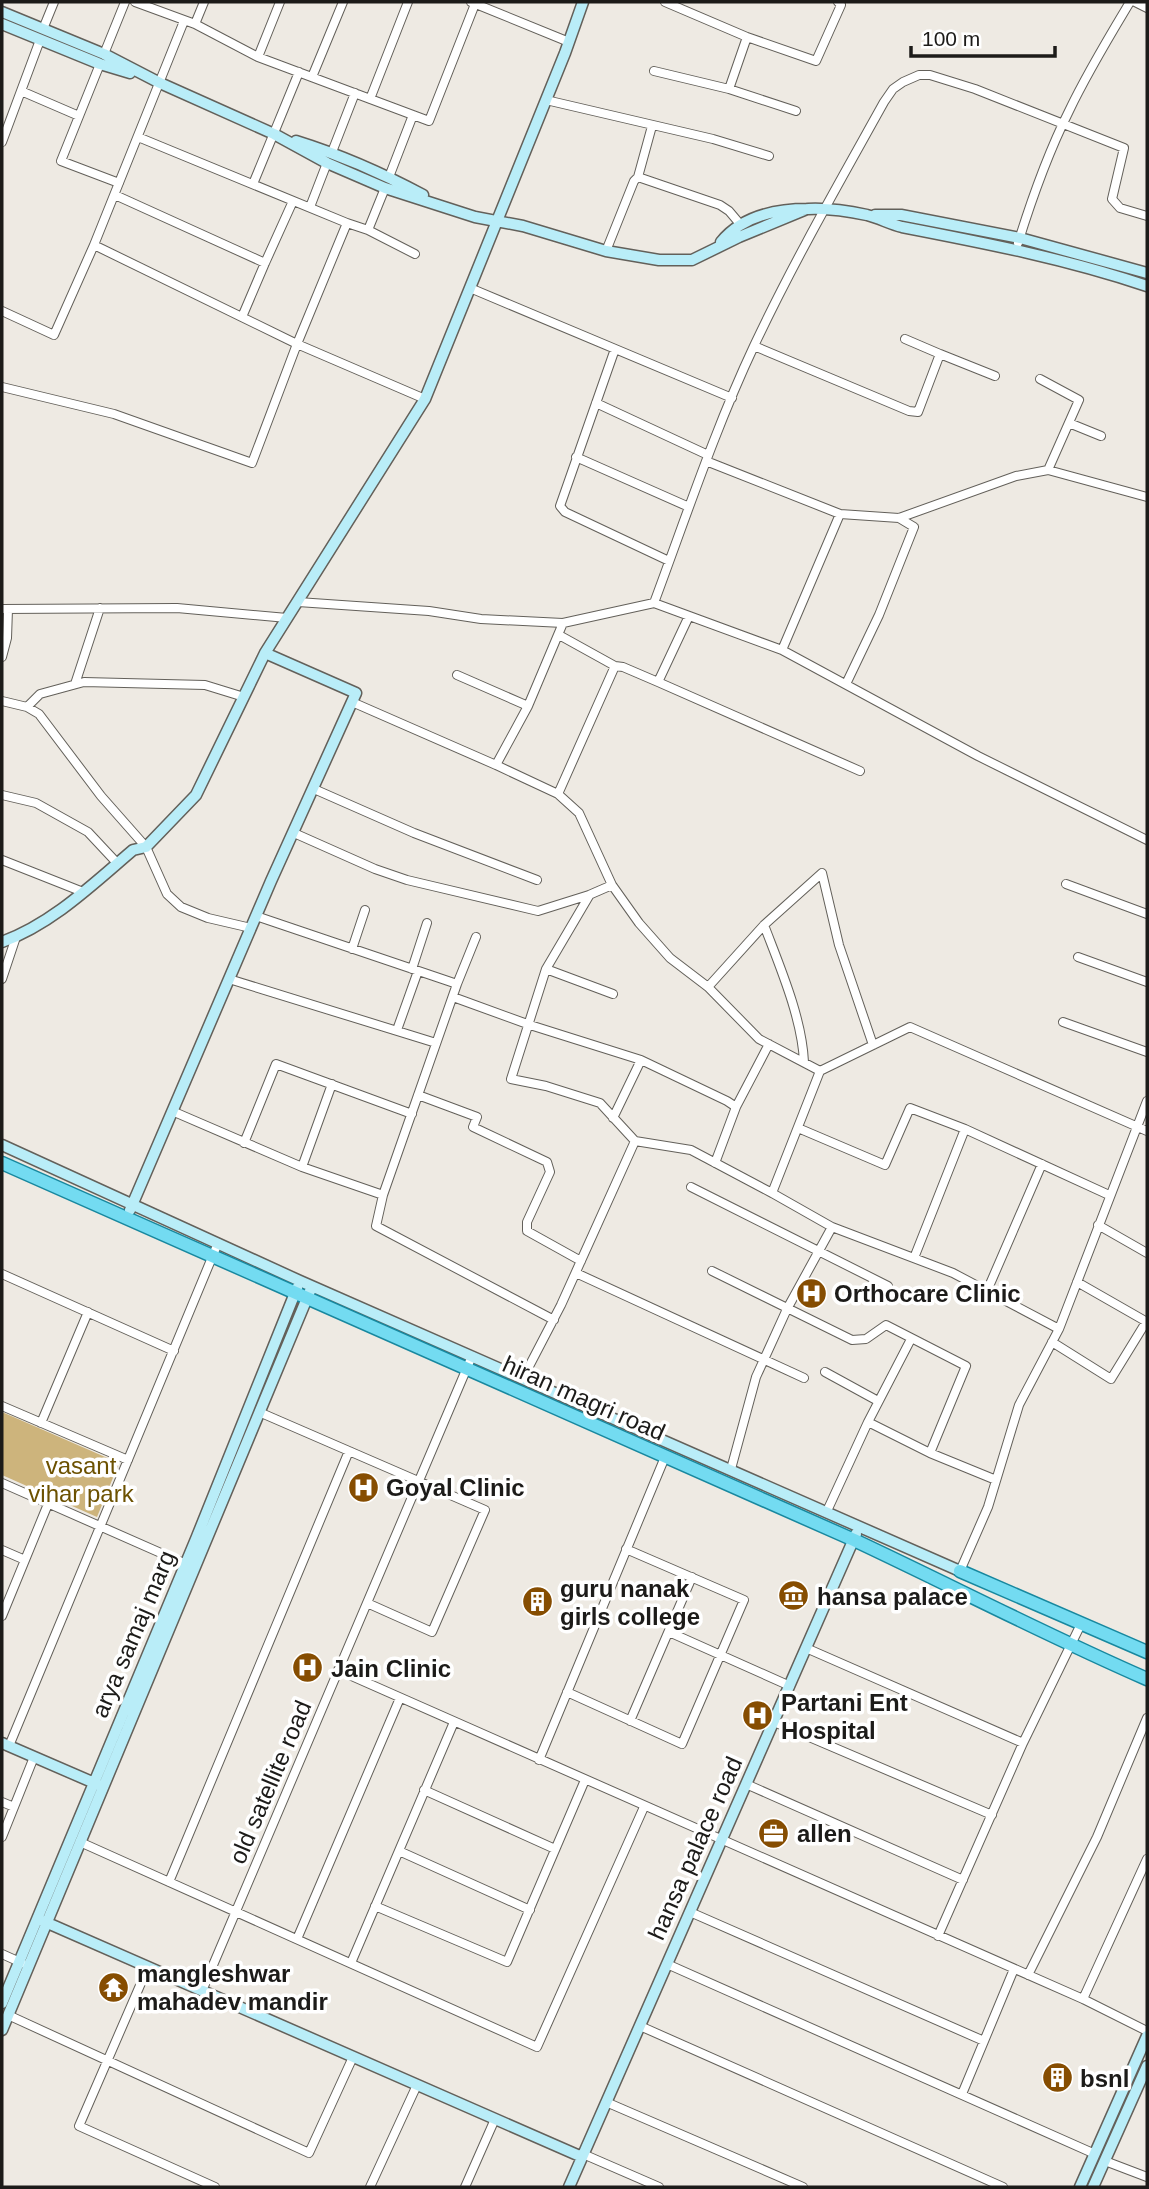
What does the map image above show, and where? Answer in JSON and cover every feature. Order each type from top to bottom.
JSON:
[{"type":"main road","name":"hiran magri road","points":[[2,1163],[854,1540],[1071,1646],[1147,1679]]},
{"type":"main road","points":[[960,1571],[1147,1652]]},
{"type":"street","points":[[2,142],[54,2]]},
{"type":"street","points":[[119,183],[61,161],[125,2]]},
{"type":"street","points":[[137,2],[195,24],[258,57],[429,121],[472,3],[569,41]]},
{"type":"street","points":[[195,24],[204,2]]},
{"type":"street","points":[[258,57],[280,2]]},
{"type":"street","points":[[312,77],[343,2]]},
{"type":"street","points":[[370,99],[408,2]]},
{"type":"street","points":[[2,942],[16,937],[71,903],[133,850],[146,847],[196,795],[265,653],[425,399],[583,2]]},
{"type":"street","points":[[665,2],[683,5],[747,37],[816,61],[841,5],[838,2]]},
{"type":"street","points":[[1016,250],[1062,125],[1094,61],[1133,2],[1147,8]]},
{"type":"street","points":[[2,12],[41,34],[274,134],[327,163],[387,182],[449,208],[523,226],[606,251],[645,259],[682,261],[704,256],[718,247],[807,209]]},
{"type":"street","points":[[2,311],[54,335],[115,195],[184,21]]},
{"type":"street","points":[[2,24],[41,34]]},
{"type":"street","points":[[729,89],[747,37]]},
{"type":"street","points":[[654,71],[729,89],[796,111]]},
{"type":"street","points":[[253,184],[299,72]]},
{"type":"street","points":[[654,603],[707,458],[754,346],[825,209],[893,89],[914,77],[930,75],[968,86],[1124,148],[1112,199],[1119,208],[1147,216]]},
{"type":"street","points":[[21,91],[79,116]]},
{"type":"street","points":[[332,152],[355,93]]},
{"type":"street","points":[[546,100],[713,139],[769,156]]},
{"type":"street","points":[[368,230],[413,115]]},
{"type":"street","points":[[606,251],[638,177],[652,126]]},
{"type":"street","points":[[274,134],[332,152],[387,182]]},
{"type":"street","points":[[138,137],[368,230],[415,254]]},
{"type":"street","points":[[310,207],[327,163]]},
{"type":"street","points":[[638,177],[720,205],[740,224]]},
{"type":"street","points":[[115,195],[265,262]]},
{"type":"street","points":[[242,317],[293,201]]},
{"type":"street","points":[[718,247],[740,224],[775,212],[825,209],[868,216],[899,226],[1065,261],[1147,286]]},
{"type":"street","points":[[868,216],[901,215],[1020,238],[1147,273]]},
{"type":"street","points":[[2,387],[114,414],[251,463],[347,223]]},
{"type":"street","points":[[94,245],[297,344],[425,399]]},
{"type":"street","points":[[470,288],[732,398]]},
{"type":"street","points":[[905,338],[995,376]]},
{"type":"street","points":[[754,346],[909,411],[918,412],[940,354]]},
{"type":"street","points":[[615,349],[561,499],[561,506],[565,512],[669,561]]},
{"type":"street","points":[[1040,379],[1079,400],[1048,470]]},
{"type":"street","points":[[596,403],[707,458],[839,514],[899,518],[1016,476],[1048,470],[1147,497]]},
{"type":"street","points":[[1069,423],[1101,436]]},
{"type":"street","points":[[576,457],[689,508]]},
{"type":"street","points":[[782,650],[839,514]]},
{"type":"street","points":[[846,684],[879,615],[914,527],[899,518]]},
{"type":"street","points":[[298,602],[429,611],[481,619],[563,623],[654,603],[782,650],[978,756],[1147,840]]},
{"type":"street","points":[[75,684],[100,608]]},
{"type":"street","points":[[2,657],[6,638],[5,609],[177,608],[287,618]]},
{"type":"street","points":[[659,682],[689,616]]},
{"type":"street","points":[[496,765],[528,706],[563,623]]},
{"type":"street","points":[[559,635],[615,666],[659,682],[860,771]]},
{"type":"street","points":[[125,1219],[356,692],[265,653]]},
{"type":"street","points":[[558,794],[615,666]]},
{"type":"street","points":[[457,675],[528,706]]},
{"type":"street","points":[[27,707],[40,694],[84,682],[205,685],[244,697]]},
{"type":"street","points":[[2,701],[27,707],[39,714],[102,796],[146,847],[167,894],[181,907],[208,918],[251,928]]},
{"type":"street","points":[[352,702],[558,794],[579,813],[612,885],[639,923],[670,958],[708,987],[759,1039],[820,1071]]},
{"type":"street","points":[[314,789],[414,833],[537,880]]},
{"type":"street","points":[[2,795],[36,803],[88,832],[117,863]]},
{"type":"street","points":[[294,833],[375,869],[407,880],[538,911],[612,885]]},
{"type":"street","points":[[2,860],[83,892]]},
{"type":"street","points":[[708,987],[764,925],[822,873],[839,946],[873,1045]]},
{"type":"street","points":[[1066,884],[1147,914]]},
{"type":"street","points":[[589,895],[546,969],[511,1079],[546,1086],[600,1103],[635,1141],[691,1150],[832,1227],[953,1273],[1059,1329]]},
{"type":"street","points":[[352,949],[365,910]]},
{"type":"street","points":[[256,916],[457,984]]},
{"type":"street","points":[[397,1030],[427,923]]},
{"type":"street","points":[[764,925],[779,963],[803,1044],[804,1062]]},
{"type":"street","points":[[2,979],[16,937]]},
{"type":"street","points":[[477,937],[457,984],[418,1094],[383,1195],[376,1226],[554,1320]]},
{"type":"street","points":[[1078,957],[1147,982]]},
{"type":"street","points":[[546,969],[612,993]]},
{"type":"street","points":[[229,979],[436,1043]]},
{"type":"street","points":[[453,997],[641,1060],[736,1107]]},
{"type":"street","points":[[1063,1022],[1147,1052]]},
{"type":"street","points":[[772,1193],[820,1071],[910,1027],[1147,1131]]},
{"type":"street","points":[[715,1163],[736,1107],[769,1044]]},
{"type":"street","points":[[613,1118],[641,1060]]},
{"type":"street","points":[[244,1143],[276,1064],[412,1114]]},
{"type":"street","points":[[302,1167],[332,1084]]},
{"type":"street","points":[[418,1094],[477,1117],[473,1127],[547,1162],[550,1172],[527,1222],[527,1231],[581,1261]]},
{"type":"street","points":[[2,1145],[312,1286],[960,1571],[988,1507],[1019,1405],[1059,1329],[1147,1101]]},
{"type":"street","points":[[798,1128],[885,1165],[910,1108],[965,1129],[1109,1195]]},
{"type":"street","points":[[172,1111],[302,1167],[383,1195]]},
{"type":"street","points":[[914,1258],[965,1129]]},
{"type":"street","points":[[523,1378],[554,1320],[635,1141]]},
{"type":"street","points":[[987,1291],[1042,1164]]},
{"type":"street","points":[[691,1187],[888,1286]]},
{"type":"street","points":[[1098,1225],[1147,1253]]},
{"type":"street","points":[[731,1469],[756,1377],[786,1309],[832,1227]]},
{"type":"street","points":[[218,1243],[100,1527],[5,1744],[98,1785],[80,1842],[42,1921],[416,2085],[659,2187]]},
{"type":"street","points":[[712,1271],[852,1340],[866,1339],[886,1325],[966,1366],[930,1453]]},
{"type":"street","points":[[576,1273],[804,1378]]},
{"type":"street","points":[[2,1274],[174,1351]]},
{"type":"street","name":"arya samaj marg","points":[[2,2003],[24,1964],[190,1566],[300,1296],[300,1280]]},
{"type":"street","points":[[1052,1342],[1111,1378],[1147,1322],[1077,1282]]},
{"type":"street","points":[[2,1483],[190,1566],[259,1412],[300,1296],[312,1286]]},
{"type":"street","points":[[41,1423],[88,1312]]},
{"type":"street","points":[[827,1511],[878,1401],[911,1339]]},
{"type":"street","name":"old satellite road","points":[[202,1991],[472,1356]]},
{"type":"street","points":[[825,1373],[878,1401]]},
{"type":"street","points":[[2,1406],[128,1460]]},
{"type":"street","points":[[259,1412],[485,1510],[432,1632],[367,1603]]},
{"type":"street","points":[[868,1422],[930,1453],[996,1480]]},
{"type":"street","points":[[169,1882],[349,1451]]},
{"type":"street","points":[[539,1760],[665,1457]]},
{"type":"street","points":[[2,1616],[48,1504]]},
{"type":"street","name":"hansa palace road","points":[[569,2187],[860,1525]]},
{"type":"street","points":[[567,1692],[682,1744],[744,1600],[626,1549]]},
{"type":"street","points":[[2,1550],[25,1560]]},
{"type":"street","points":[[631,1721],[692,1577]]},
{"type":"street","points":[[938,1936],[1023,1743],[1081,1625]]},
{"type":"street","points":[[669,1632],[790,1686]]},
{"type":"street","points":[[806,1648],[1023,1743]]},
{"type":"street","points":[[338,1671],[1083,1999],[1147,2031]]},
{"type":"street","points":[[297,1939],[400,1698]]},
{"type":"street","points":[[1028,1975],[1097,1837],[1147,1718]]},
{"type":"street","points":[[351,1963],[454,1722]]},
{"type":"street","points":[[774,1722],[992,1815]]},
{"type":"street","points":[[2,1837],[34,1757]]},
{"type":"street","points":[[375,1906],[507,1962],[585,1780]]},
{"type":"street","points":[[746,1784],[963,1880]]},
{"type":"street","points":[[424,1790],[555,1849]]},
{"type":"street","points":[[2,1802],[14,1807]]},
{"type":"street","points":[[80,1842],[537,2047],[644,1807]]},
{"type":"street","points":[[399,1851],[530,1910]]},
{"type":"street","points":[[1083,1999],[1147,1859]]},
{"type":"street","points":[[690,1912],[984,2041]]},
{"type":"street","points":[[2,1954],[24,1964],[2,2028]]},
{"type":"street","points":[[667,1964],[1147,2177]]},
{"type":"street","points":[[148,1967],[79,2126],[215,2187]]},
{"type":"street","points":[[962,2094],[1014,1969]]},
{"type":"street","points":[[8,2015],[309,2153],[354,2057]]},
{"type":"street","points":[[640,2026],[1003,2187]]},
{"type":"street","points":[[1138,2086],[1147,2036]]},
{"type":"street","points":[[1080,2187],[1100,2157],[1147,2066]]},
{"type":"street","points":[[370,2187],[416,2085]]},
{"type":"street","points":[[606,2102],[803,2187]]},
{"type":"street","points":[[465,2187],[495,2119]]},
{"type":"street","points":[[1093,2187],[1100,2157]]},
{"type":"green space","name":"vasant vihar park","points":[[2,1412],[119,1463],[97,1517],[2,1475]]},
{"type":"place","name":"Orthocare Clinic","points":[[811,1293]]},
{"type":"place","name":"Goyal Clinic","points":[[363,1487]]},
{"type":"place","name":"hansa palace","points":[[794,1596]]},
{"type":"place","name":"guru nanak girls college","points":[[537,1602]]},
{"type":"place","name":"Jain Clinic","points":[[308,1668]]},
{"type":"place","name":"Partani Ent Hospital","points":[[758,1716]]},
{"type":"place","name":"allen","points":[[774,1833]]},
{"type":"place","name":"mangleshwar mahadev mandir","points":[[114,1987]]},
{"type":"place","name":"bsnl","points":[[1057,2078]]}]
